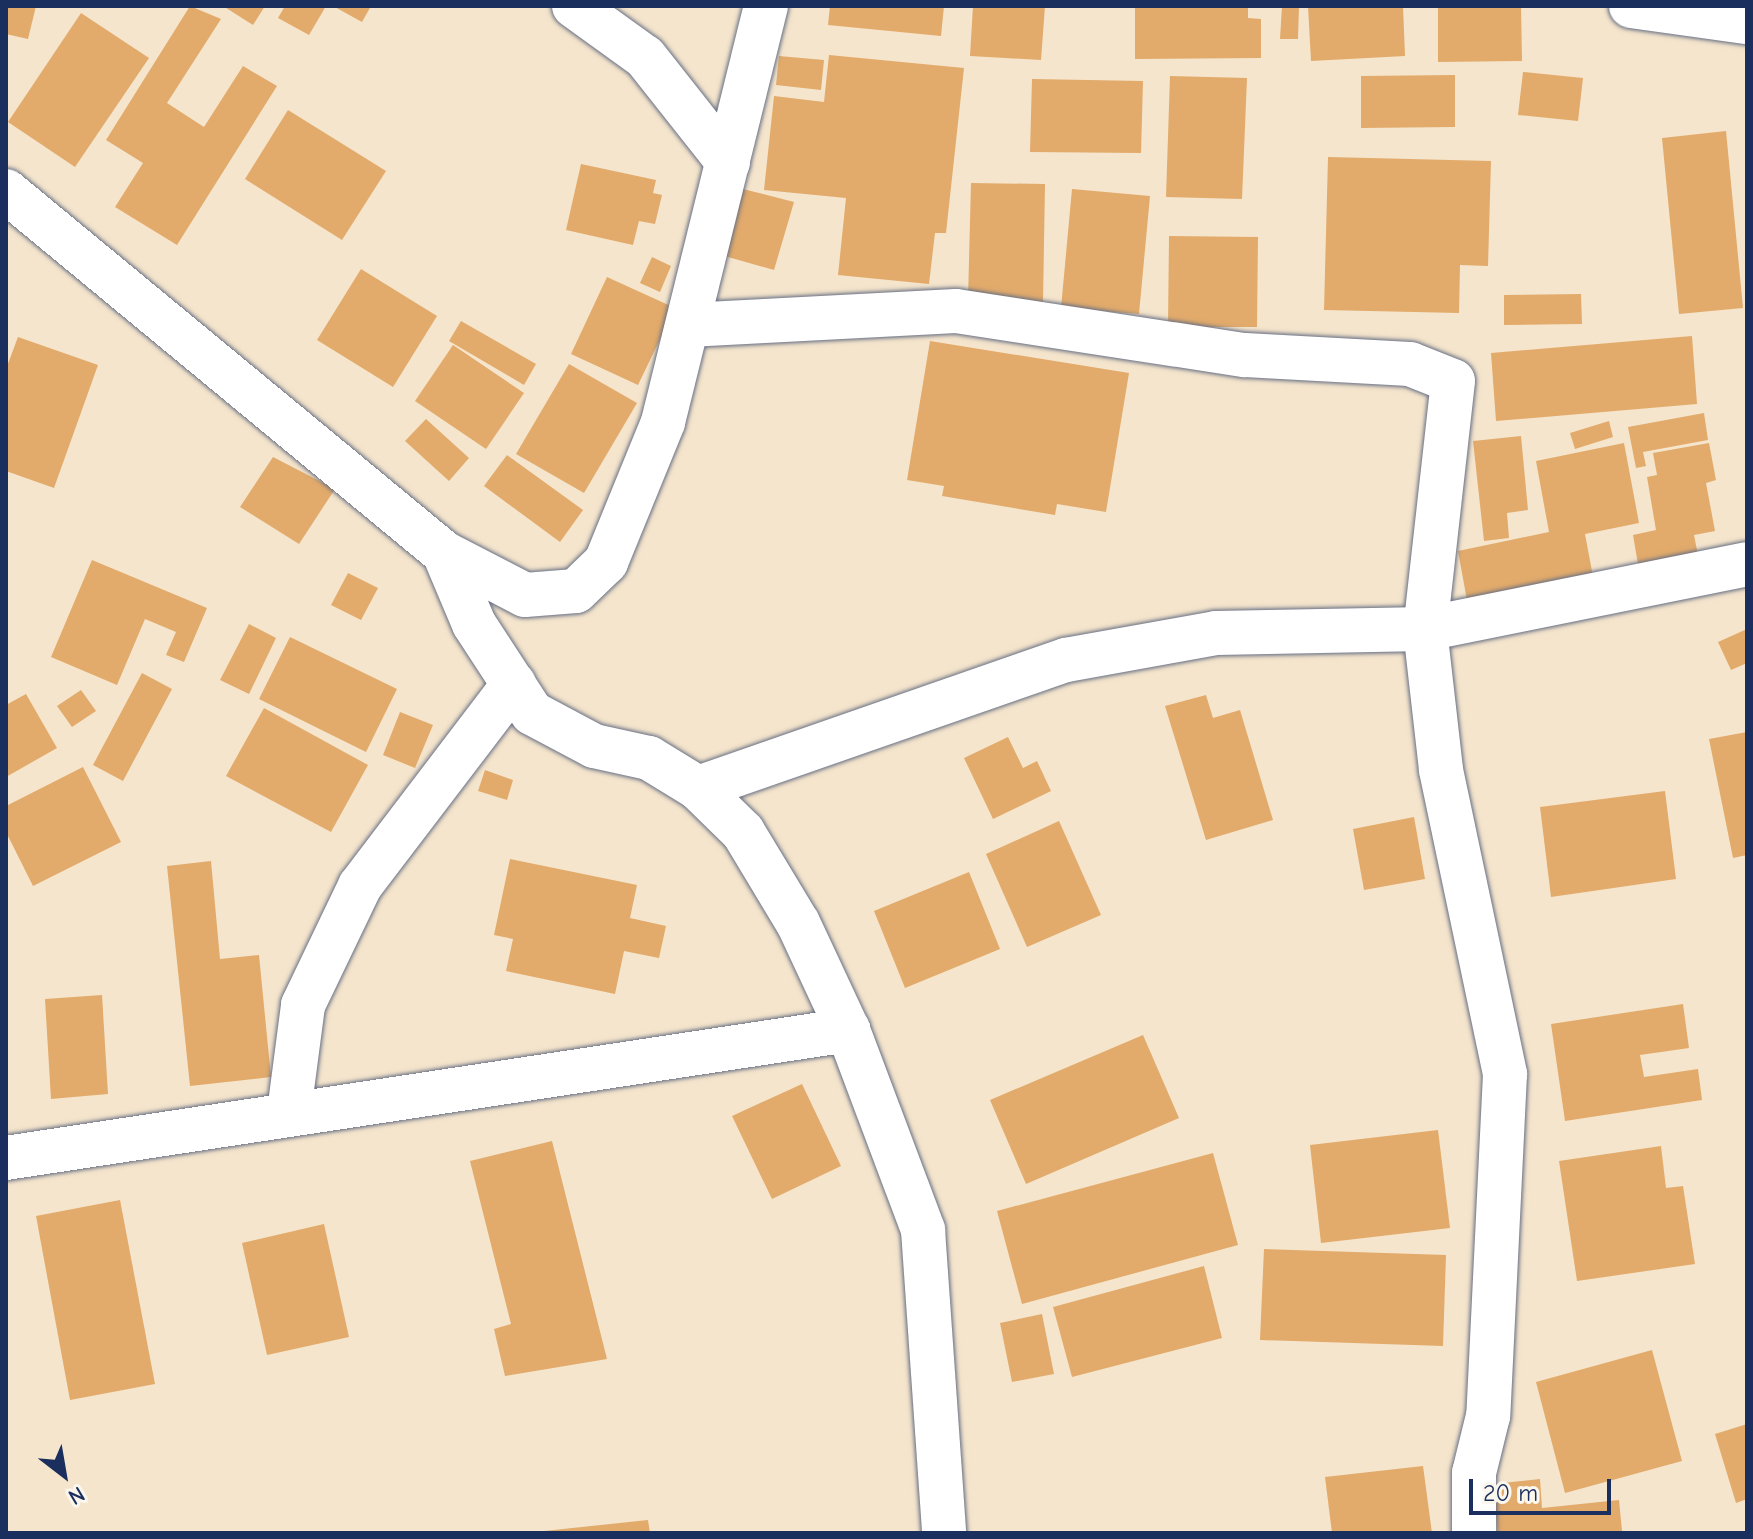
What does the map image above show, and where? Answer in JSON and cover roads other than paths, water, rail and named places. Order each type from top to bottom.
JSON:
[{"type":"street","points":[[574,6],[645,57],[728,162]]},
{"type":"street","points":[[6,191],[444,553],[525,595],[576,591],[606,562],[628,518],[663,422],[766,6]]},
{"type":"street","points":[[1631,6],[1747,22]]},
{"type":"street","points":[[688,325],[956,311],[1245,355],[1410,364],[1453,381],[1425,629],[1441,770],[1505,1074],[1488,1416],[1474,1473],[1474,1533]]},
{"type":"street","points":[[444,553],[474,624],[532,713],[594,746],[649,758],[698,788],[743,832],[798,923],[848,1030],[923,1230],[944,1533]]},
{"type":"street","points":[[698,788],[1066,660],[1216,633],[1425,629],[1747,564]]},
{"type":"street","points":[[289,1112],[303,1005],[360,886],[514,684]]},
{"type":"street","points":[[6,1158],[289,1112],[848,1030]]}]
